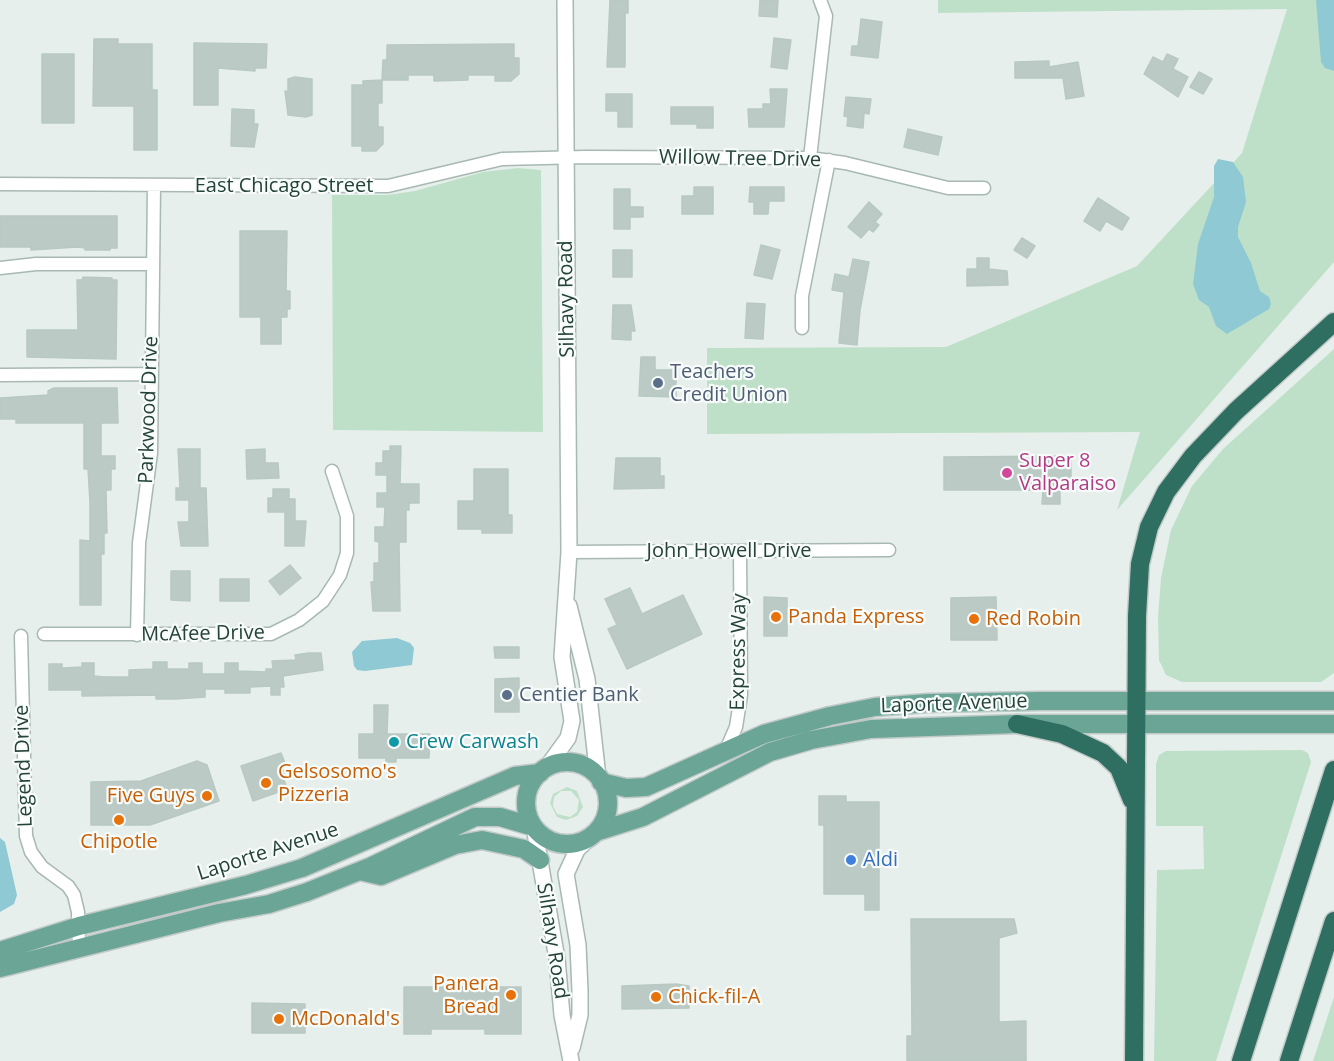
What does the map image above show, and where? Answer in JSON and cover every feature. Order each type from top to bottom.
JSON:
[{"type":"highway","points":[[1134,1061],[1140,564],[1149,527],[1166,492],[1193,456],[1236,411],[1334,322]]},
{"type":"highway","points":[[1017,724],[1062,734],[1103,753],[1119,768],[1129,788],[1136,817]]},
{"type":"highway","points":[[1241,1061],[1332,776]]},
{"type":"highway","points":[[1289,1061],[1334,921]]},
{"type":"main road","name":"Laporte Avenue","points":[[600,779],[626,788],[646,787],[726,750],[788,727],[875,707],[981,701],[1334,701]]},
{"type":"main road","name":"Laporte Avenue","points":[[593,834],[643,817],[751,761],[811,740],[871,729],[1017,724],[1334,724]]},
{"type":"main road","points":[[0,968],[219,913],[269,904],[360,871],[463,820],[475,817],[508,819],[534,827],[555,842],[579,842],[593,834],[606,817],[608,808],[600,779],[590,770],[569,763],[544,770],[531,784],[526,797],[527,811],[534,827]]},
{"type":"main road","name":"Laporte Avenue","points":[[0,951],[79,926],[246,885],[302,868],[515,777],[544,770]]},
{"type":"main road","points":[[360,871],[381,876],[455,845],[482,840],[524,849],[540,860]]},
{"type":"street","name":"Silhavy Road","points":[[544,770],[572,728],[572,713],[562,657],[568,599],[569,552],[565,0]]},
{"type":"street","points":[[810,158],[826,16],[820,0]]},
{"type":"street","name":"Willow Tree Drive","points":[[566,157],[810,158],[829,160],[948,188],[984,188]]},
{"type":"street","name":"East Chicago Street","points":[[0,184],[388,186],[484,162],[566,157]]},
{"type":"street","points":[[802,328],[802,296],[829,160]]},
{"type":"street","name":"Parkwood Drive","points":[[137,635],[139,543],[151,453],[154,185]]},
{"type":"street","points":[[0,268],[36,264],[153,264]]},
{"type":"street","points":[[0,375],[152,374]]},
{"type":"street","name":"McAfee Drive","points":[[44,634],[271,634],[299,620],[323,601],[340,575],[347,552],[347,516],[332,471]]},
{"type":"street","name":"John Howell Drive","points":[[569,552],[889,550]]},
{"type":"street","name":"Express Way","points":[[726,750],[736,727],[741,694],[740,551]]},
{"type":"street","name":"Silhavy Road","points":[[568,599],[587,679],[600,779]]},
{"type":"street","name":"Legend Drive","points":[[21,636],[26,836],[31,852],[42,867],[63,882],[74,895],[79,926],[79,948]]},
{"type":"street","name":"Silhavy Road","points":[[534,827],[562,990],[562,1015],[571,1058]]},
{"type":"street","name":"Silhavy Road","points":[[571,1058],[580,1015],[580,991],[578,945],[566,874],[577,850],[593,834]]},
{"type":"green space","points":[[938,0],[1334,0],[1334,262],[1117,510],[1140,432],[707,434],[707,348],[946,347],[1137,266],[1242,153],[1287,9],[938,13]]},
{"type":"green space","points":[[518,168],[541,170],[543,432],[333,430],[332,195],[388,195],[415,191],[483,172]]},
{"type":"green space","points":[[1334,349],[1334,673],[1321,682],[1182,682],[1166,675],[1159,660],[1158,617],[1161,578],[1171,530],[1192,486],[1223,449]]},
{"type":"green space","points":[[1302,750],[1308,753],[1311,762],[1216,1061],[1154,1061],[1157,870],[1204,869],[1203,826],[1156,826],[1156,764],[1159,755],[1166,751]]},
{"type":"green space","points":[[567,787],[577,791],[583,807],[577,816],[566,820],[557,817],[550,803],[553,794]],"holes":[[[561,791],[571,791],[579,800],[577,812],[570,817],[557,814],[553,806],[554,797]]]},
{"type":"green space","points":[[1334,997],[1334,1061],[1313,1061]]},
{"type":"water","points":[[1316,0],[1334,0],[1334,71],[1325,68],[1321,62]]},
{"type":"water","points":[[1218,159],[1233,162],[1243,177],[1246,202],[1238,227],[1238,237],[1251,263],[1260,291],[1269,297],[1271,304],[1269,309],[1227,334],[1216,326],[1209,307],[1199,300],[1193,284],[1198,244],[1214,197],[1214,166]]},
{"type":"water","points":[[397,638],[410,643],[414,648],[412,665],[365,671],[357,670],[354,666],[352,652],[362,641]]},
{"type":"water","points":[[0,838],[5,842],[17,895],[14,904],[0,912]]},
{"type":"building","points":[[610,0],[628,0],[628,13],[625,13],[625,67],[607,67]]},
{"type":"building","points":[[760,0],[778,0],[777,17],[759,16]]},
{"type":"building","points":[[861,19],[882,22],[878,58],[851,55],[852,46],[858,46]]},
{"type":"building","points":[[774,38],[791,40],[787,69],[771,67]]},
{"type":"building","points":[[94,39],[118,39],[118,44],[152,44],[152,90],[157,90],[157,150],[134,150],[134,106],[93,106]]},
{"type":"building","points":[[194,43],[267,44],[266,68],[255,68],[255,71],[218,68],[218,105],[194,105]]},
{"type":"building","points":[[514,44],[514,58],[519,58],[519,74],[511,81],[495,81],[495,75],[468,75],[468,80],[434,81],[434,75],[408,75],[408,80],[382,80],[383,60],[387,60],[387,45]]},
{"type":"building","points":[[42,54],[74,54],[74,123],[42,123]]},
{"type":"building","points":[[1167,54],[1178,59],[1173,69],[1188,77],[1178,97],[1144,74],[1153,57],[1163,62]]},
{"type":"building","points":[[1049,61],[1049,67],[1078,62],[1084,96],[1066,99],[1063,78],[1015,78],[1015,62]]},
{"type":"building","points":[[1199,72],[1212,79],[1203,94],[1190,87]]},
{"type":"building","points":[[295,77],[312,79],[312,115],[306,117],[288,115],[285,91],[288,92],[288,79]]},
{"type":"building","points":[[382,80],[382,103],[378,103],[378,127],[383,127],[383,144],[376,151],[362,151],[362,146],[352,146],[352,85],[363,85],[363,81]]},
{"type":"building","points":[[770,89],[787,89],[784,127],[749,127],[748,109],[763,109],[763,104],[771,104]]},
{"type":"building","points":[[606,94],[632,94],[632,127],[618,127],[618,111],[606,111]]},
{"type":"building","points":[[846,97],[871,99],[869,114],[864,113],[863,128],[847,126],[848,117],[844,116]]},
{"type":"building","points":[[671,107],[713,107],[713,128],[697,128],[697,124],[671,124]]},
{"type":"building","points":[[232,109],[254,110],[254,124],[258,124],[254,147],[231,146]]},
{"type":"building","points":[[908,129],[942,137],[938,155],[904,147]]},
{"type":"building","points":[[694,187],[713,187],[713,214],[682,214],[682,196],[694,196]]},
{"type":"building","points":[[750,187],[784,187],[784,201],[769,201],[768,214],[754,214],[754,202],[749,202]]},
{"type":"building","points":[[614,189],[630,189],[630,207],[643,207],[643,217],[630,217],[630,229],[614,229]]},
{"type":"building","points":[[1098,198],[1129,218],[1122,230],[1106,221],[1100,231],[1084,221]]},
{"type":"building","points":[[869,202],[882,214],[875,222],[879,225],[873,232],[869,229],[861,238],[848,227]]},
{"type":"building","points":[[0,216],[117,216],[117,248],[85,250],[85,248],[77,247],[31,250],[31,247],[0,247]]},
{"type":"building","points":[[240,231],[287,231],[286,291],[290,291],[290,309],[287,309],[287,317],[281,317],[281,344],[261,344],[261,317],[240,317]]},
{"type":"building","points":[[1022,238],[1035,246],[1027,258],[1014,250]]},
{"type":"building","points":[[761,245],[780,250],[772,279],[754,275]]},
{"type":"building","points":[[613,250],[632,250],[632,277],[613,277]]},
{"type":"building","points":[[977,258],[989,258],[989,269],[1007,271],[1008,285],[967,286],[967,269],[977,269]]},
{"type":"building","points":[[853,259],[869,262],[860,310],[857,345],[839,343],[844,292],[832,290],[835,274],[849,277]]},
{"type":"building","points":[[83,277],[117,280],[116,359],[27,357],[27,330],[78,330],[77,280],[82,280]]},
{"type":"building","points":[[747,303],[765,304],[763,339],[745,338]]},
{"type":"building","points":[[613,305],[631,305],[635,331],[631,331],[631,340],[612,339]]},
{"type":"building","name":"Teachers Credit Union","points":[[641,357],[655,357],[655,370],[676,370],[676,397],[639,396]]},
{"type":"building","points":[[54,388],[117,388],[118,423],[101,423],[101,456],[115,456],[115,469],[111,469],[111,490],[106,490],[107,533],[104,533],[104,554],[101,554],[101,605],[80,605],[80,540],[90,541],[88,469],[84,469],[84,423],[16,423],[16,419],[0,419],[0,398],[48,395],[48,391]]},
{"type":"building","points":[[390,446],[401,446],[400,484],[419,484],[419,503],[409,503],[409,510],[406,510],[406,542],[399,542],[400,611],[373,611],[371,582],[374,582],[374,563],[379,563],[379,542],[375,541],[375,527],[384,527],[385,507],[377,507],[377,493],[387,493],[387,475],[376,475],[376,463],[383,463],[383,451],[390,451]]},
{"type":"building","points":[[178,449],[200,449],[200,488],[206,488],[208,546],[181,546],[178,522],[189,522],[189,500],[176,500],[176,488],[180,488]]},
{"type":"building","points":[[265,449],[265,463],[278,463],[279,478],[247,479],[246,450]]},
{"type":"building","name":"Super 8 Valparaiso","points":[[1071,456],[1071,490],[1060,490],[1060,504],[1042,504],[1043,490],[944,490],[944,457]]},
{"type":"building","points":[[616,458],[660,458],[660,476],[664,476],[664,488],[614,489]]},
{"type":"building","points":[[474,469],[508,469],[508,515],[512,515],[512,533],[482,533],[482,529],[458,529],[458,501],[474,501]]},
{"type":"building","points":[[273,489],[289,489],[289,499],[295,499],[295,521],[306,521],[304,546],[285,546],[285,512],[268,512],[268,498],[273,498]]},
{"type":"building","points":[[290,565],[301,578],[280,595],[269,581]]},
{"type":"building","points":[[171,571],[190,571],[190,601],[171,600]]},
{"type":"building","points":[[220,579],[249,579],[249,601],[220,601]]},
{"type":"building","points":[[630,588],[642,614],[683,595],[702,634],[627,669],[608,629],[617,625],[605,599]]},
{"type":"building","name":"Panda Express","points":[[764,597],[787,598],[787,636],[764,636]]},
{"type":"building","name":"Red Robin","points":[[996,597],[997,640],[951,640],[951,598]]},
{"type":"building","points":[[494,647],[519,647],[519,658],[495,658]]},
{"type":"building","points":[[321,653],[323,670],[283,676],[284,687],[280,687],[280,695],[271,695],[271,686],[250,687],[250,693],[225,693],[225,689],[205,689],[205,697],[176,699],[156,699],[156,695],[82,696],[82,690],[49,690],[49,664],[62,664],[62,668],[82,667],[82,663],[94,663],[94,676],[105,677],[129,677],[129,670],[153,669],[153,662],[167,662],[167,669],[189,669],[189,663],[202,663],[202,674],[225,674],[225,663],[238,663],[238,671],[266,672],[266,669],[273,669],[272,661],[296,660],[295,655]]},
{"type":"building","name":"Centier Bank","points":[[519,678],[519,712],[495,712],[495,679]]},
{"type":"building","name":"Crew Carwash","points":[[374,705],[388,705],[387,734],[430,734],[429,758],[396,758],[396,762],[386,762],[386,758],[359,758],[359,734],[374,734]]},
{"type":"building","name":"Gelsosomo's Pizzeria","points":[[281,753],[287,768],[284,769],[286,776],[283,777],[287,789],[253,801],[241,766]]},
{"type":"building","points":[[197,761],[207,765],[219,801],[150,825],[91,825],[91,782],[141,781]]},
{"type":"building","name":"Aldi","points":[[819,796],[846,796],[846,802],[879,802],[879,910],[865,910],[865,894],[824,894],[824,825],[819,825]]},
{"type":"building","points":[[911,919],[1014,919],[1017,933],[999,938],[999,1022],[1026,1021],[1026,1061],[907,1061],[907,1036],[912,1036]]},
{"type":"building","name":"Chick-fil-A","points":[[676,984],[689,986],[689,1008],[622,1009],[622,986]]},
{"type":"building","points":[[404,987],[521,987],[521,1034],[485,1034],[485,1029],[431,1029],[431,1034],[404,1034]]},
{"type":"building","name":"McDonald's","points":[[252,1003],[305,1004],[305,1033],[252,1033]]},
{"type":"place","name":"Teachers Credit Union","points":[[658,383]]},
{"type":"place","name":"Super 8 Valparaiso","points":[[1007,473]]},
{"type":"place","name":"Panda Express","points":[[776,617]]},
{"type":"place","name":"Red Robin","points":[[974,619]]},
{"type":"place","name":"Centier Bank","points":[[507,695]]},
{"type":"place","name":"Crew Carwash","points":[[394,742]]},
{"type":"place","name":"Gelsosomo's Pizzeria","points":[[266,783]]},
{"type":"place","name":"Five Guys","points":[[207,796]]},
{"type":"place","name":"Chipotle","points":[[119,820]]},
{"type":"place","name":"Aldi","points":[[851,860]]},
{"type":"place","name":"Panera Bread","points":[[511,995]]},
{"type":"place","name":"Chick-fil-A","points":[[656,997]]},
{"type":"place","name":"McDonald's","points":[[279,1019]]}]
